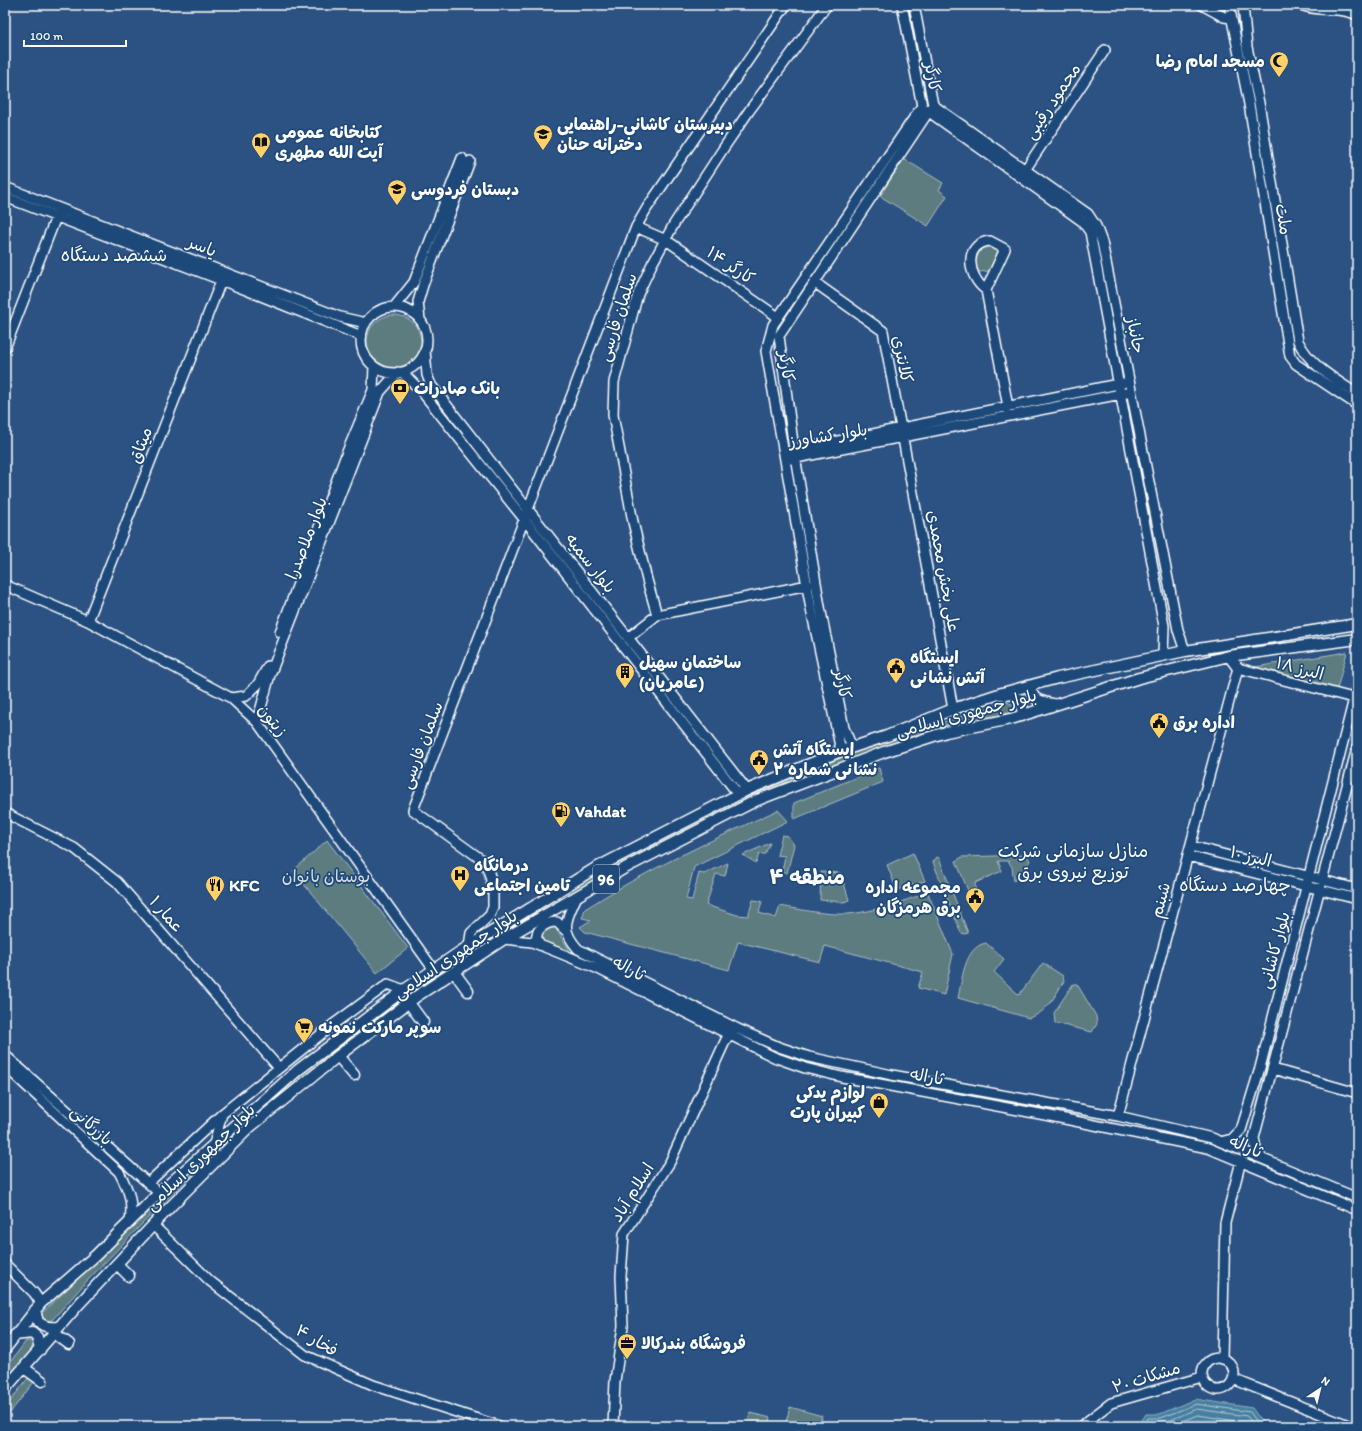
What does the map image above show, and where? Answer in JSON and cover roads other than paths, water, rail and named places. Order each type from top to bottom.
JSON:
[{"type":"main road","name":"بلوار جمهوری اسلامی","points":[[5,1349],[38,1307],[96,1256],[159,1193],[298,1070],[404,990],[468,946],[594,869],[742,792],[841,751],[887,736],[953,709],[996,695],[1163,655],[1357,624]]},
{"type":"main road","name":"بلوار جمهوری اسلامی","points":[[5,1389],[56,1330],[117,1264],[250,1127],[338,1056],[409,1003],[504,939],[625,868],[756,801],[884,752],[946,732],[1022,716],[1139,678],[1230,656],[1357,639]]},
{"type":"main road","points":[[1230,656],[1238,668]]},
{"type":"main road","points":[[1029,686],[1032,696],[1040,702],[1056,704]]},
{"type":"main road","points":[[996,695],[1014,694],[1021,700],[1023,707],[1022,716]]},
{"type":"main road","points":[[454,972],[468,991]]},
{"type":"main road","points":[[409,1003],[423,1022]]},
{"type":"main road","points":[[338,1056],[354,1075]]},
{"type":"main road","points":[[117,1264],[129,1276]]},
{"type":"main road","points":[[38,1307],[38,1322],[43,1326],[56,1330],[69,1344]]},
{"type":"main road","points":[[15,1335],[32,1333],[36,1337],[40,1350]]},
{"type":"main road","points":[[24,1368],[42,1381]]},
{"type":"street","name":"سلمان فارسی","points":[[468,946],[472,933],[490,916],[493,907],[494,890],[485,862],[413,810],[527,508],[636,227],[647,208],[786,5]]},
{"type":"street","name":"سلمان فارسی","points":[[657,615],[647,580],[634,522],[613,415],[614,382],[638,294],[652,264],[666,240],[749,111],[827,5]]},
{"type":"street","name":"کارگر","points":[[852,747],[840,730],[811,609],[766,351],[768,338],[773,325],[922,106],[902,5]]},
{"type":"street","name":"کارگر","points":[[841,751],[840,730],[794,450],[779,336],[930,109],[914,5]]},
{"type":"street","points":[[1202,5],[1224,17],[1231,18]]},
{"type":"street","name":"ملت","points":[[1229,5],[1237,48],[1262,152],[1298,341],[1304,354],[1321,369],[1357,394]]},
{"type":"street","name":"ملت","points":[[1242,5],[1283,315],[1290,356],[1296,364],[1357,405]]},
{"type":"street","points":[[1301,5],[1311,9],[1348,10],[1357,14]]},
{"type":"street","points":[[1237,48],[1247,47]]},
{"type":"street","name":"محمود رقیبی","points":[[1027,175],[1105,50]]},
{"type":"street","points":[[922,106],[930,109]]},
{"type":"street","name":"جانباز","points":[[930,109],[1027,175],[1088,214],[1096,226],[1097,243],[1118,384],[1164,626],[1163,655]]},
{"type":"street","points":[[394,307],[414,282],[466,160],[418,302],[420,320],[426,335],[425,350],[416,364],[400,372],[390,372],[374,366],[366,358],[362,348],[361,336],[366,323],[378,312],[394,307],[406,310],[420,320]]},
{"type":"street","name":"یاسر","points":[[5,187],[57,212],[223,276],[340,317],[366,323]]},
{"type":"street","name":"یاسر","points":[[5,197],[57,212]]},
{"type":"street","points":[[5,348],[57,212]]},
{"type":"street","name":"کارگر ۱۴","points":[[636,227],[666,240],[781,313],[792,316]]},
{"type":"street","points":[[986,290],[979,284],[971,266],[970,258],[976,247],[983,242],[990,241],[1005,249],[986,290],[1010,417]]},
{"type":"street","name":"جانباز","points":[[1097,243],[1129,381],[1178,630],[1185,651]]},
{"type":"street","name":"یاسر","points":[[223,276],[361,336]]},
{"type":"street","name":"میثاق","points":[[88,621],[223,276]]},
{"type":"street","name":"کلانتری","points":[[814,282],[883,332],[902,438]]},
{"type":"street","points":[[1283,315],[1293,314]]},
{"type":"street","name":"بلوار سمیه","points":[[425,350],[427,375],[431,385],[738,778],[742,792]]},
{"type":"street","name":"بلوار ملاصدرا","points":[[257,722],[267,674],[376,391],[374,366]]},
{"type":"street","name":"بلوار سمیه","points":[[400,372],[422,392],[524,519],[731,785],[742,792]]},
{"type":"street","name":"بلوار ملاصدرا","points":[[376,391],[400,372]]},
{"type":"street","name":"بلوار کشاورز","points":[[784,459],[794,450],[1129,381]]},
{"type":"street","name":"بلوار کشاورز","points":[[784,459],[796,460],[1131,392]]},
{"type":"street","name":"علی بخش محمدی","points":[[902,438],[953,709]]},
{"type":"street","points":[[628,638],[657,615],[808,585]]},
{"type":"street","name":"زیتون","points":[[5,586],[88,621],[231,698],[257,722],[434,970]]},
{"type":"street","points":[[811,609],[820,607]]},
{"type":"street","name":"البرز ۱۸","points":[[1238,668],[1356,699]]},
{"type":"street","name":"شبنم","points":[[1118,1116],[1238,668]]},
{"type":"street","name":"بلوار ملاصدرا","points":[[231,698],[246,696],[267,674]]},
{"type":"street","name":"بلوار کاشانی","points":[[1241,1130],[1260,1068],[1356,699],[1357,687]]},
{"type":"street","name":"بلوار کاشانی","points":[[1254,1138],[1357,748]]},
{"type":"street","points":[[731,785],[738,778]]},
{"type":"street","name":"عمار ۱","points":[[5,813],[74,848],[117,882],[279,1068]]},
{"type":"street","name":"البرز ۱۰","points":[[1190,846],[1357,889]]},
{"type":"street","name":"البرز ۱۰","points":[[1188,856],[1357,898]]},
{"type":"street","points":[[566,930],[567,920],[577,896]]},
{"type":"street","points":[[540,945],[536,941],[536,934],[541,928],[550,922],[557,922],[566,930]]},
{"type":"street","name":"ثاراله","points":[[566,930],[568,938],[578,949],[738,1030],[779,1047],[809,1057],[892,1075],[1118,1116],[1224,1141],[1357,1198]]},
{"type":"street","name":"ثاراله","points":[[504,939],[518,939],[540,945],[596,968],[728,1035],[774,1057],[805,1068],[890,1086],[1046,1114],[1208,1148],[1357,1210]]},
{"type":"street","points":[[148,1183],[222,1114],[335,1023],[388,984],[404,990]]},
{"type":"street","name":"اسلام آباد","points":[[613,1426],[615,1381],[623,1326],[621,1276],[624,1234],[670,1162],[728,1035]]},
{"type":"street","name":"بازرگانی","points":[[5,1056],[119,1172],[128,1189],[132,1202],[130,1222]]},
{"type":"street","name":"بازرگانی","points":[[5,1066],[128,1165],[159,1193]]},
{"type":"street","points":[[1273,1069],[1357,1093]]},
{"type":"street","points":[[890,1086],[892,1075]]},
{"type":"street","points":[[214,1144],[222,1114]]},
{"type":"street","points":[[1224,1141],[1232,1139],[1241,1130],[1245,1136],[1254,1138],[1256,1149],[1261,1156]]},
{"type":"street","points":[[1222,1359],[1225,1223],[1241,1161]]},
{"type":"street","points":[[119,1172],[126,1172],[128,1165]]},
{"type":"street","name":"فخار ۴","points":[[154,1225],[210,1281],[305,1355],[373,1385],[499,1426]]},
{"type":"street","points":[[5,1264],[34,1293],[38,1307]]},
{"type":"street","points":[[1214,1359],[1222,1359],[1232,1367],[1233,1379],[1225,1388],[1217,1390],[1209,1387],[1202,1377],[1203,1369],[1208,1362],[1214,1359]]},
{"type":"street","name":"مشکات ۲۰","points":[[1081,1426],[1111,1403],[1202,1377]]},
{"type":"street","points":[[1233,1379],[1351,1426]]},
{"type":"water","points":[[1195,1399],[1252,1408],[1265,1426],[1138,1426],[1146,1414],[1160,1414]]},
{"type":"place","name":"مسجد امام رضا","points":[[1279,78]]},
{"type":"place","name":"دبیرستان کاشانی-راهنمایی دخترانه حنان","points":[[543,151]]},
{"type":"place","name":"کتابخانه عمومی آیت الله مطهری","points":[[261,159]]},
{"type":"place","name":"دبستان فردوسی","points":[[397,206]]},
{"type":"place","name":"بانک صادرات","points":[[400,405]]},
{"type":"place","name":"ایستگاه آتش نشانی","points":[[896,684]]},
{"type":"place","name":"ساختمان سهیل (عامریان)","points":[[625,689]]},
{"type":"place","name":"اداره برق","points":[[1159,739]]},
{"type":"place","name":"ایستگاه آتش نشانی شماره ۲","points":[[759,776]]},
{"type":"place","name":"Vahdat","points":[[561,828]]},
{"type":"place","name":"درمانگاه تامین اجتماعی","points":[[460,892]]},
{"type":"place","name":"KFC","points":[[215,902]]},
{"type":"place","name":"مجموعه اداره برق هرمزگان","points":[[975,914]]},
{"type":"place","name":"سوپر مارکت نمونه","points":[[304,1044]]},
{"type":"place","name":"لوازم یدکی کبیران پارت","points":[[879,1119]]},
{"type":"place","name":"فروشگاه بندرکالا","points":[[627,1360]]},
{"type":"district","name":"ششصد دستگاه","points":[[114,255]]},
{"type":"district","name":"منازل سازمانی شرکت توزیع نیروی برق","points":[[1073,861]]},
{"type":"district","name":"منطقه ۴","points":[[807,876]]},
{"type":"district","name":"چهارصد دستگاه","points":[[1235,885]]},
{"type":"park label","name":"بوستان بانوان","points":[[326,876]]}]
